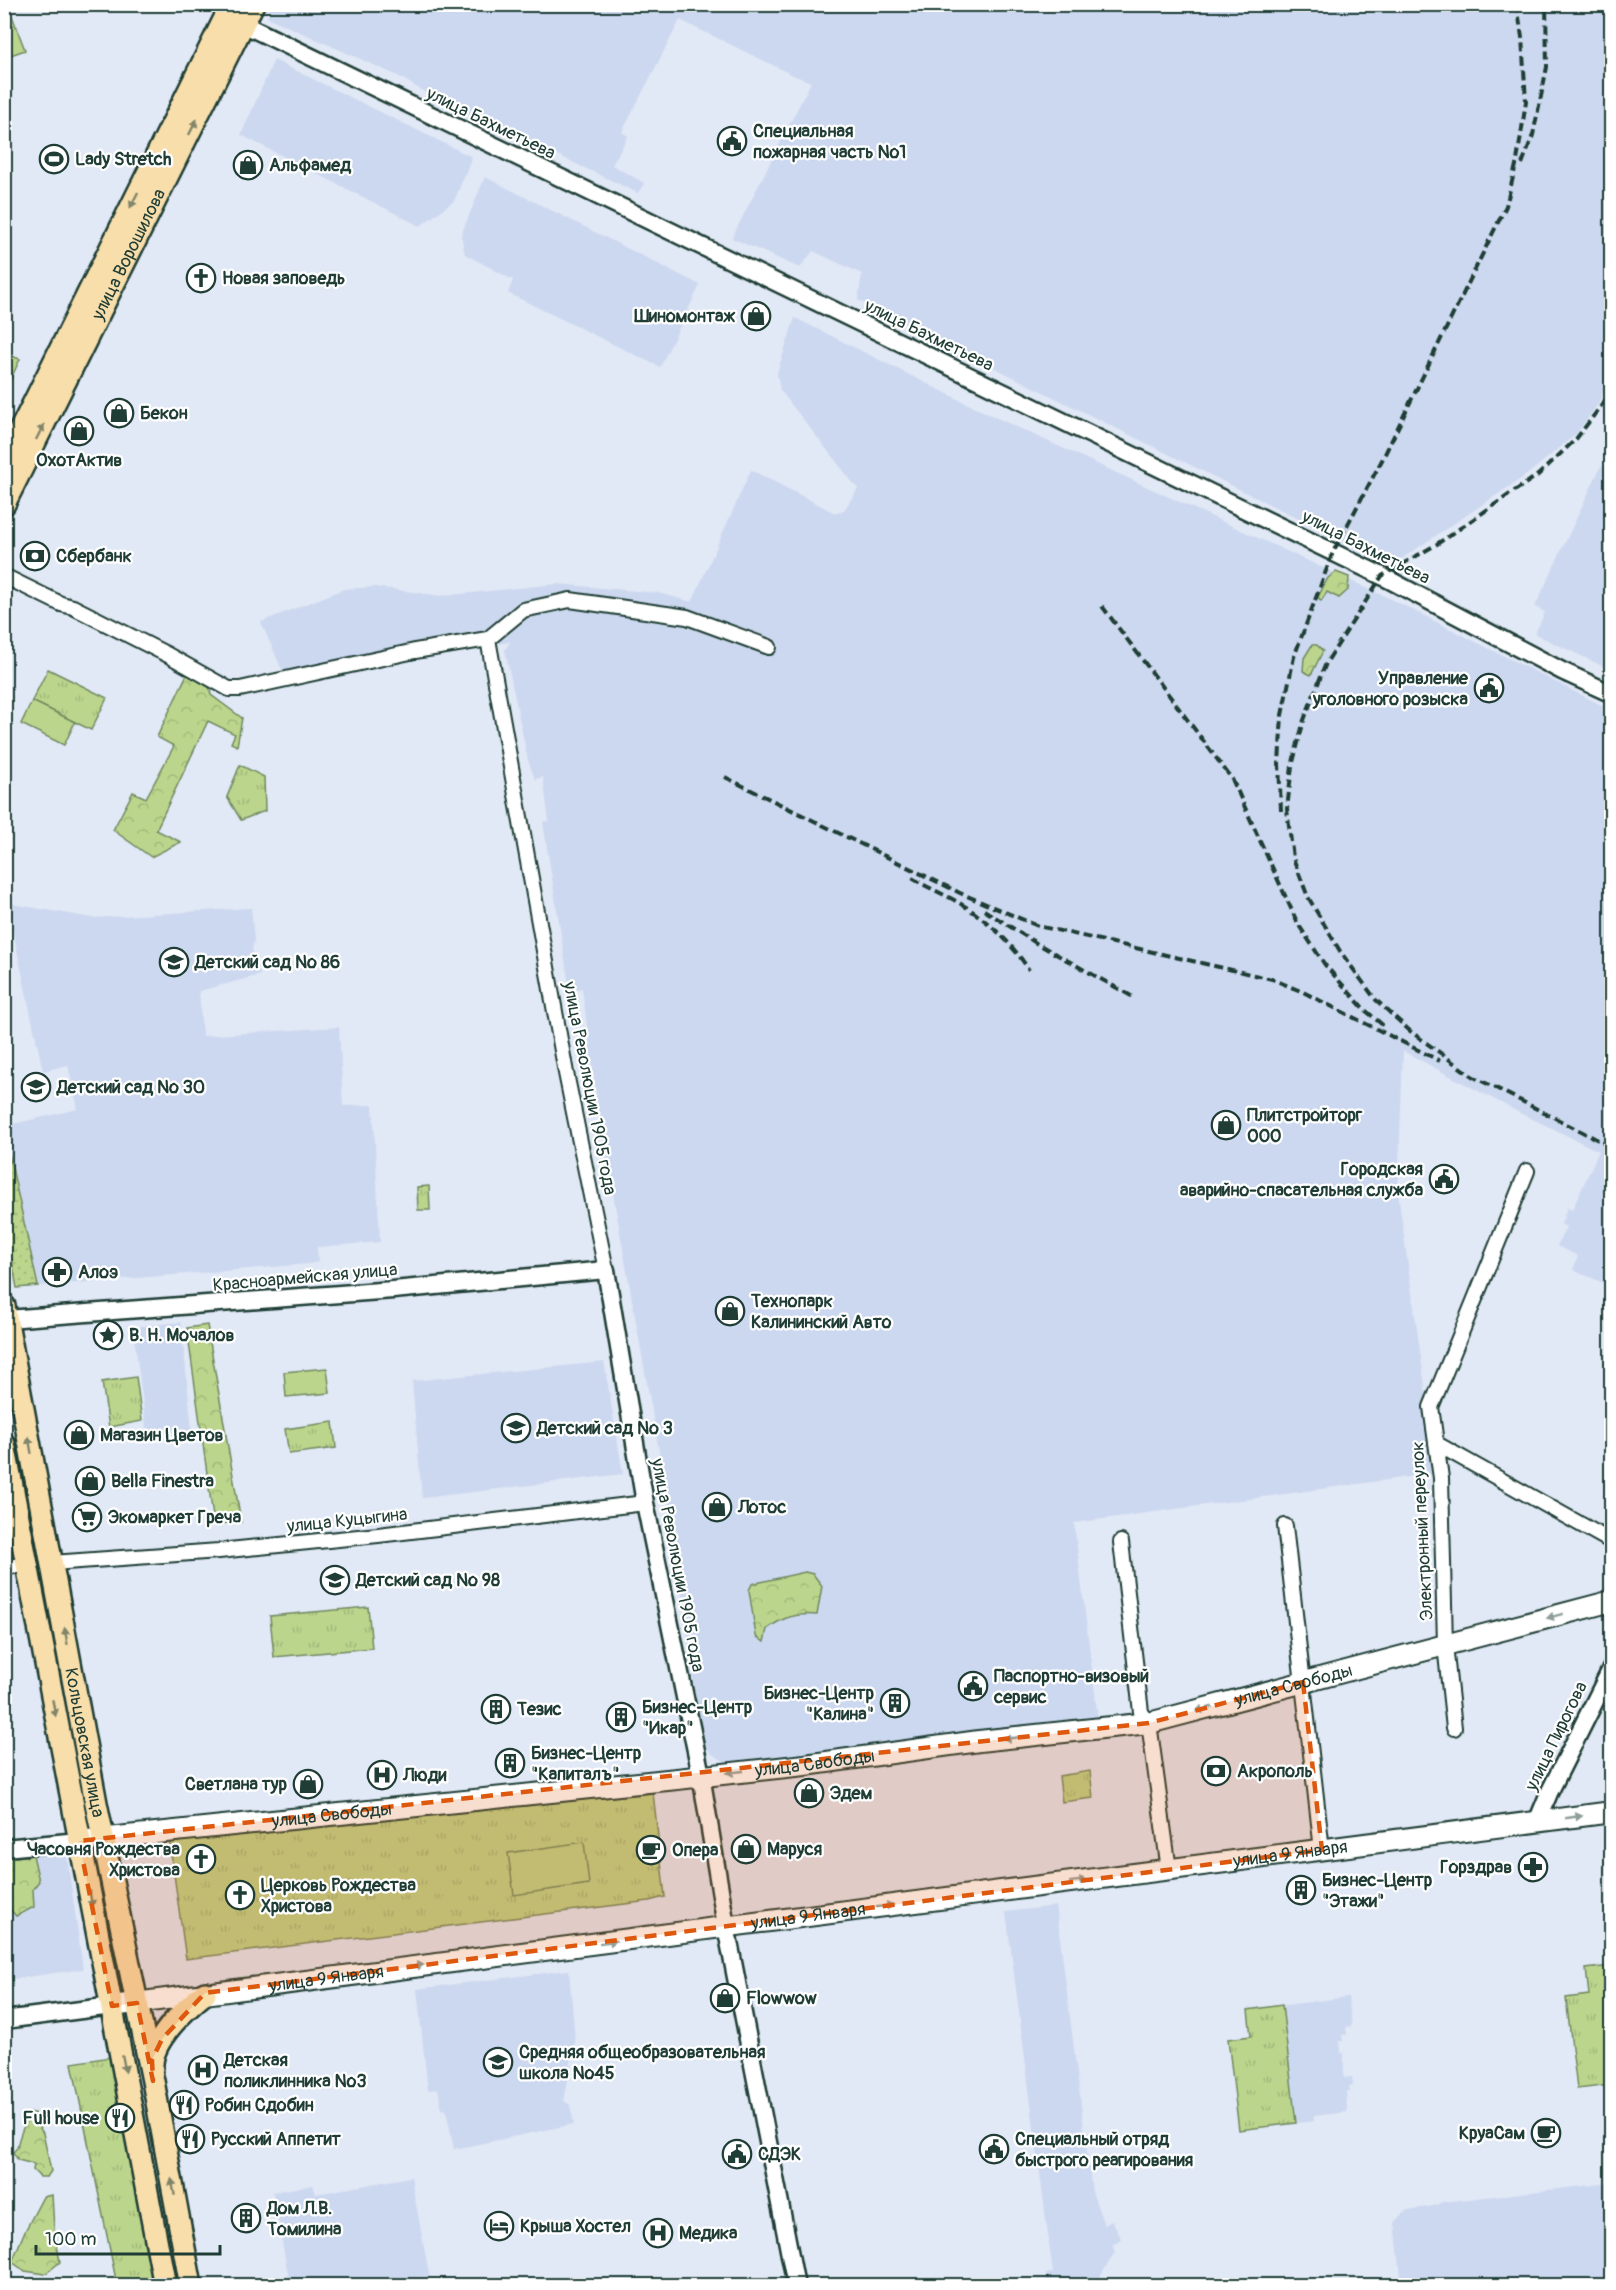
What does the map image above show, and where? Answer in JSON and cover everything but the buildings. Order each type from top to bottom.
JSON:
[{"type":"main road","name":"улица Ворошилова","points":[[4,463],[234,15],[253,4]]},
{"type":"main road","name":"улица Ворошилова","points":[[4,504],[234,15]]},
{"type":"main road","name":"Кольцовская улица","points":[[6,1313],[191,2286]]},
{"type":"main road","name":"Кольцовская улица","points":[[4,1444],[165,2286]]},
{"type":"main road","name":"улица Свободы","points":[[79,1841],[805,1765],[979,1741],[1149,1723],[1611,1601]]},
{"type":"main road","name":"улица 9 Января","points":[[112,2007],[1611,1812]]},
{"type":"main road","points":[[153,2080],[152,2060],[162,2039],[183,2012],[205,1994]]},
{"type":"street","name":"улица Бахметьева","points":[[234,15],[1372,571],[1562,671],[1611,694]]},
{"type":"street","points":[[4,576],[73,607],[229,689],[240,689],[415,651],[488,639],[523,610],[570,600],[687,617],[769,647]]},
{"type":"street","name":"улица Революции 1905 года","points":[[488,639],[566,1073],[606,1270],[645,1503],[701,1775],[726,1926],[796,2286]]},
{"type":"street","name":"Электронный переулок","points":[[1454,1728],[1445,1645],[1441,1478],[1431,1407],[1527,1171]]},
{"type":"street","name":"Красноармейская улица","points":[[6,1313],[370,1292],[606,1270]]},
{"type":"street","points":[[1437,1444],[1611,1542]]},
{"type":"street","name":"улица Куцыгина","points":[[52,1563],[219,1551],[645,1503]]},
{"type":"street","points":[[1285,1526],[1322,1850]]},
{"type":"street","points":[[1122,1542],[1141,1712],[1149,1723],[1169,1870]]},
{"type":"street","points":[[4,1567],[27,1565]]},
{"type":"street","name":"улица Пирогова","points":[[1537,1822],[1549,1792],[1611,1667]]},
{"type":"street","name":"улица Свободы","points":[[4,1848],[79,1841]]},
{"type":"street","name":"улица 9 Января","points":[[6,2023],[112,2007]]},
{"type":"highlighted area","points":[[1303,1682],[1322,1850],[205,1993],[162,2039],[152,2060],[153,2081],[137,2003],[112,2006],[79,1841],[1149,1723]]},
{"type":"shaded area","points":[[273,4],[1611,5],[1611,375],[1598,404],[1577,433],[1528,474],[1392,565],[858,300],[862,274],[813,251],[800,268],[732,238],[811,82],[680,20],[622,132],[628,136],[612,165],[644,183],[638,193],[426,93],[398,76],[267,17]]},
{"type":"shaded area","points":[[274,60],[472,157],[454,201],[420,226],[241,135]]},
{"type":"shaded area","points":[[485,177],[700,285],[660,367],[508,293],[513,280],[465,254],[461,235]]},
{"type":"shaded area","points":[[795,318],[984,412],[1395,601],[1611,710],[1611,1286],[1573,1270],[1578,1256],[1557,1246],[1566,1227],[1561,1224],[1567,1208],[1572,1210],[1599,1151],[1520,1113],[1403,1051],[1398,1193],[1437,1473],[1074,1523],[1099,1727],[731,1765],[712,1754],[701,1739],[676,1545],[599,1115],[582,988],[570,991],[543,822],[549,821],[543,777],[535,779],[528,760],[505,650],[510,642],[283,672],[261,622],[344,589],[376,587],[441,596],[557,584],[658,593],[692,602],[751,470],[835,513],[844,510],[858,489],[780,390],[777,373]]},
{"type":"shaded area","points":[[1601,466],[1612,471],[1611,670],[1535,634],[1545,612],[1535,607]]},
{"type":"shaded area","points":[[7,903],[92,918],[251,908],[254,940],[252,950],[260,975],[199,991],[202,1036],[339,1027],[343,1106],[373,1105],[380,1242],[317,1247],[318,1262],[308,1264],[38,1286],[5,1126],[78,1109],[68,1065],[43,1071]]},
{"type":"shaded area","points":[[181,1322],[192,1431],[163,1433],[163,1439],[148,1441],[133,1327]]},
{"type":"shaded area","name":"Детский сад № 3","points":[[604,1362],[623,1474],[422,1498],[412,1381]]},
{"type":"shaded area","points":[[66,1850],[83,1969],[5,1980],[4,1858]]},
{"type":"shaded area","points":[[1056,1906],[1092,2192],[1104,2225],[1112,2221],[1122,2240],[1112,2245],[1115,2252],[1095,2285],[1047,2285],[1046,2274],[1053,2273],[1006,1912]]},
{"type":"shaded area","name":"Средняя общеобразовательная школа №45","points":[[569,1970],[575,2041],[564,2101],[570,2105],[574,2124],[454,2149],[446,2109],[442,2110],[438,2089],[428,2090],[417,1989]]},
{"type":"shaded area","points":[[1348,1997],[1352,2026],[1346,2027],[1347,2035],[1342,2035],[1343,2041],[1340,2041],[1341,2053],[1344,2053],[1344,2078],[1352,2077],[1353,2085],[1349,2086],[1350,2091],[1346,2091],[1347,2112],[1314,2116],[1314,2121],[1239,2130],[1228,2039],[1251,2036],[1248,2010]]},
{"type":"shaded area","points":[[411,2177],[431,2285],[290,2285],[273,2192],[313,2185],[316,2194]]},
{"type":"shaded area","points":[[1611,2183],[1611,2285],[1402,2285],[1395,2222],[1407,2210],[1434,2206],[1442,2202]]},
{"type":"green space","points":[[5,4],[8,5],[25,50],[5,57]]},
{"type":"green space","points":[[4,354],[20,359],[5,392]]},
{"type":"green space","points":[[1336,572],[1349,577],[1348,590],[1339,598],[1327,592],[1321,601],[1318,597],[1328,578]]},
{"type":"green space","points":[[1312,645],[1317,645],[1323,651],[1311,675],[1303,671],[1304,658]]},
{"type":"green space","points":[[48,669],[107,698],[91,730],[32,701]]},
{"type":"green space","points":[[189,670],[208,681],[211,695],[242,718],[237,746],[231,743],[235,734],[208,721],[156,830],[181,842],[151,857],[113,830],[133,792],[146,798],[174,746],[157,737]]},
{"type":"green space","points":[[32,701],[75,722],[64,745],[21,724]]},
{"type":"green space","points":[[240,765],[264,777],[265,811],[241,820],[227,797]]},
{"type":"green space","points":[[8,1146],[38,1286],[17,1288],[5,1223],[4,1147]]},
{"type":"green space","points":[[429,1186],[430,1210],[418,1210],[417,1187]]},
{"type":"green space","points":[[207,1325],[241,1522],[214,1524],[187,1328]]},
{"type":"green space","points":[[327,1368],[330,1393],[286,1397],[284,1372]]},
{"type":"green space","points":[[136,1377],[142,1421],[109,1427],[102,1382]]},
{"type":"green space","points":[[333,1422],[336,1448],[289,1454],[285,1429]]},
{"type":"green space","points":[[5,1500],[16,1561],[5,1561]]},
{"type":"green space","points":[[805,1572],[813,1574],[822,1586],[817,1615],[796,1615],[779,1621],[767,1629],[764,1642],[756,1636],[749,1590],[752,1584]]},
{"type":"green space","points":[[368,1607],[372,1648],[274,1657],[270,1616]]},
{"type":"green space","points":[[1090,1771],[1093,1798],[1062,1802],[1059,1776]]},
{"type":"green space","points":[[653,1793],[665,1897],[649,1901],[186,1959],[169,1839]]},
{"type":"green space","points":[[584,1842],[589,1884],[514,1895],[508,1853]]},
{"type":"green space","points":[[33,1855],[39,1881],[33,1889],[34,1907],[16,1916],[5,1904],[5,1858]]},
{"type":"green space","points":[[1611,1966],[1611,2085],[1577,2089],[1566,1998],[1589,1995],[1586,1969]]},
{"type":"green space","points":[[1282,2005],[1296,2123],[1239,2130],[1228,2039],[1251,2036],[1248,2010]]},
{"type":"green space","points":[[110,2057],[154,2285],[117,2285],[72,2063]]},
{"type":"green space","points":[[29,2113],[34,2113],[36,2122],[43,2133],[51,2171],[47,2177],[40,2177],[33,2170],[34,2164],[18,2160],[13,2152],[17,2148]]},
{"type":"green space","points":[[52,2195],[54,2229],[60,2262],[45,2274],[25,2271],[12,2262],[43,2197]]},
{"type":"railway","points":[[1281,811],[1279,763],[1282,715],[1294,657],[1314,603],[1333,552],[1382,460],[1506,206],[1517,161],[1526,102],[1522,37],[1517,4]]},
{"type":"railway","points":[[1522,164],[1533,135],[1547,67],[1546,4]]},
{"type":"railway","points":[[1612,388],[1576,439],[1538,475],[1437,544],[1382,576],[1326,663],[1304,720],[1292,766],[1287,809],[1293,858],[1308,897],[1340,951],[1376,1000],[1410,1031],[1472,1076],[1612,1147]]},
{"type":"railway","points":[[1102,606],[1232,779],[1298,924],[1325,965],[1365,1010],[1385,1027]]},
{"type":"railway","points":[[725,777],[960,893],[1038,926],[1272,979],[1303,992],[1440,1061]]},
{"type":"railway","points":[[912,878],[960,903],[984,920],[1001,935],[1029,970]]},
{"type":"railway","points":[[984,910],[1036,943],[1135,998]]},
{"type":"place","name":"Специальная пожарная часть №1","points":[[732,141]]},
{"type":"place","name":"Lady Stretch","points":[[54,159]]},
{"type":"place","name":"Альфамед","points":[[248,165]]},
{"type":"place","name":"Новая заповедь","points":[[201,278]]},
{"type":"place","name":"Шиномонтаж","points":[[756,316]]},
{"type":"place","name":"Бекон","points":[[119,413]]},
{"type":"place","name":"ОхотАктив","points":[[79,431]]},
{"type":"place","name":"Сбербанк","points":[[35,556]]},
{"type":"place","name":"Управление уголовного розыска","points":[[1489,688]]},
{"type":"place","name":"Детский сад № 86","points":[[174,962]]},
{"type":"place","name":"Детский сад № 30","points":[[36,1087]]},
{"type":"place","name":"Плитстройторг ООО","points":[[1226,1125]]},
{"type":"place","name":"Городская аварийно-спасательная служба","points":[[1444,1179]]},
{"type":"place","name":"Алоэ","points":[[57,1272]]},
{"type":"place","name":"Технопарк Калининский Авто","points":[[730,1311]]},
{"type":"place","name":"В. Н. Мочалов","points":[[108,1335]]},
{"type":"place","name":"Детский сад № 3","points":[[516,1428]]},
{"type":"place","name":"Магазин Цветов","points":[[79,1435]]},
{"type":"place","name":"Bella Finestra","points":[[90,1481]]},
{"type":"place","name":"Лотос","points":[[717,1507]]},
{"type":"place","name":"Экомаркет Греча","points":[[87,1517]]},
{"type":"place","name":"Детский сад № 98","points":[[335,1580]]},
{"type":"place","name":"Паспортно-визовый сервис","points":[[973,1686]]},
{"type":"place","name":"Бизнес-Центр \"Калина\"","points":[[895,1703]]},
{"type":"place","name":"Тезис","points":[[496,1709]]},
{"type":"place","name":"Бизнес-Центр \"Икар\"","points":[[621,1717]]},
{"type":"place","name":"Бизнес-Центр \"Капиталъ\"","points":[[510,1763]]},
{"type":"place","name":"Акрополь","points":[[1216,1771]]},
{"type":"place","name":"Люди","points":[[382,1775]]},
{"type":"place","name":"Светлана тур","points":[[308,1784]]},
{"type":"place","name":"Эдем","points":[[809,1793]]},
{"type":"place","name":"Маруся","points":[[746,1849]]},
{"type":"place","name":"Опера","points":[[651,1850]]},
{"type":"place","name":"Часовня Рождества Христова","points":[[201,1859]]},
{"type":"place","name":"Горздрав","points":[[1533,1867]]},
{"type":"place","name":"Бизнес-Центр \"Этажи\"","points":[[1301,1890]]},
{"type":"place","name":"Церковь Рождества Христова","points":[[240,1895]]},
{"type":"place","name":"Flowwow","points":[[725,1998]]},
{"type":"place","name":"Средняя общеобразовательная школа №45","points":[[498,2062]]},
{"type":"place","name":"Детская поликлинника №3","points":[[203,2070]]},
{"type":"place","name":"Робин Сдобин","points":[[184,2105]]},
{"type":"place","name":"Full house","points":[[120,2118]]},
{"type":"place","name":"КруаСам","points":[[1546,2133]]},
{"type":"place","name":"Русский Аппетит","points":[[190,2139]]},
{"type":"place","name":"Специальный отряд быстрого реагирования","points":[[994,2149]]},
{"type":"place","name":"СДЭК","points":[[737,2154]]},
{"type":"place","name":"Дом Л.В. Томилина","points":[[246,2218]]},
{"type":"place","name":"Крыша Хостел","points":[[499,2226]]},
{"type":"place","name":"Медика","points":[[658,2233]]}]
